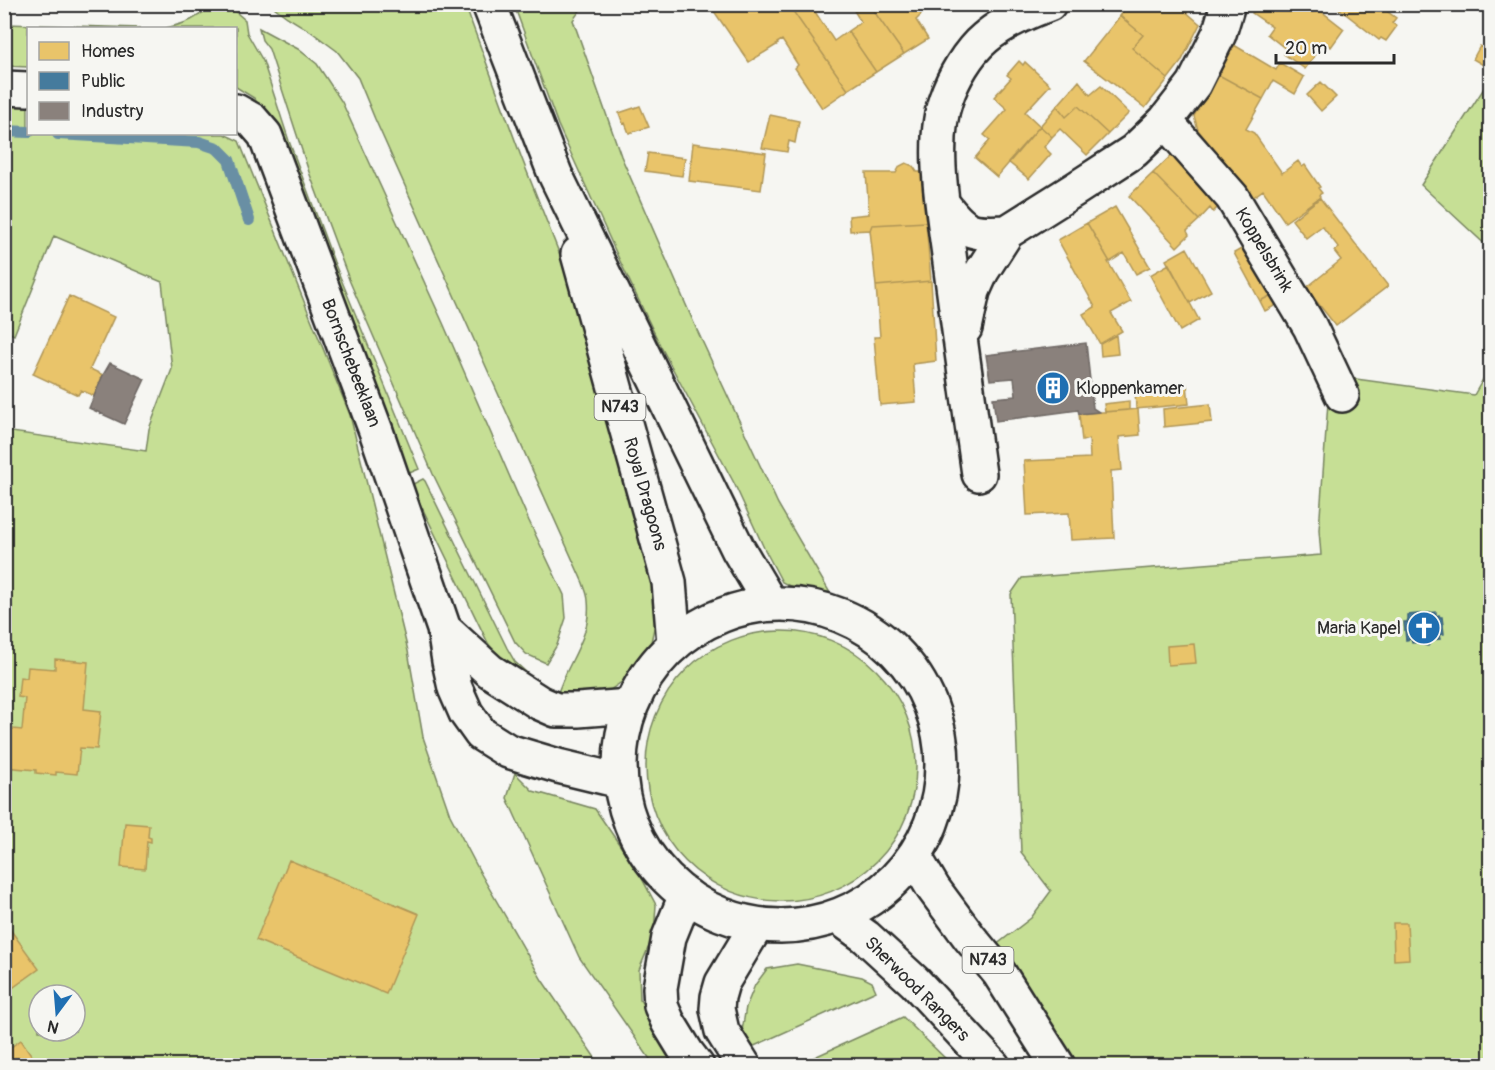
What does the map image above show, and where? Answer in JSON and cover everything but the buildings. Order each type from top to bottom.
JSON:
[{"type":"street","name":"Royal Dragoons","points":[[489,4],[555,174],[738,549],[770,603]]},
{"type":"street","points":[[979,474],[943,204],[939,147],[941,116],[945,99],[964,62],[984,38],[1004,24],[1049,4]]},
{"type":"street","points":[[961,347],[973,291],[981,271],[1006,232],[1134,151],[1165,121],[1194,84],[1219,34],[1228,4]]},
{"type":"street","points":[[4,88],[27,89]]},
{"type":"street","name":"Bornschebeeklaan","points":[[237,112],[252,120],[265,135],[376,431],[444,629],[455,688],[466,713],[481,734],[508,750],[558,766],[620,781]]},
{"type":"street","name":"Koppelsbrink","points":[[1165,121],[1232,196],[1310,327],[1342,394]]},
{"type":"street","name":"Royal Dragoons","points":[[555,174],[669,582],[674,643]]},
{"type":"street","points":[[943,204],[957,222],[972,231],[1006,232]]},
{"type":"street","points":[[770,603],[824,608],[862,624],[915,673],[932,706],[941,737],[943,772],[938,807],[926,838],[915,856],[897,877],[863,904],[815,923],[757,925],[735,920],[706,908],[686,896],[661,874],[645,852],[631,827],[621,792],[619,759],[622,730],[636,691],[660,656],[687,632],[716,616],[743,607],[770,603]]},
{"type":"street","name":"Bornschebeeklaan","points":[[444,629],[490,671],[540,704],[556,710],[630,706]]},
{"type":"street","name":"N743","points":[[915,856],[933,888],[999,973],[1059,1065]]},
{"type":"street","points":[[686,896],[669,937],[660,988],[661,1006],[668,1022],[697,1065]]},
{"type":"street","name":"Sherwood Rangers","points":[[837,916],[866,937],[915,982],[993,1065]]},
{"type":"street","points":[[744,1065],[722,1031],[717,1009],[718,997],[722,983],[757,925]]},
{"type":"green space","points":[[270,4],[465,5],[567,273],[658,579],[657,614],[651,649],[626,679],[604,694],[557,696],[586,627],[588,599],[586,592],[358,78],[337,51]]},
{"type":"green space","points":[[514,5],[584,5],[573,20],[621,156],[697,330],[778,504],[833,598],[803,593],[782,582],[734,483],[660,345],[619,259],[558,125]]},
{"type":"green space","points":[[218,6],[229,8],[245,20],[247,33],[263,61],[289,141],[334,262],[419,469],[407,474],[272,123],[254,98],[237,88],[237,27],[170,27],[195,18],[206,10]]},
{"type":"green space","points":[[5,24],[107,27],[27,27],[27,67],[5,66]]},
{"type":"green space","points":[[259,28],[298,49],[317,64],[342,102],[443,323],[529,521],[564,595],[566,618],[557,645],[546,663],[526,654],[515,642],[433,474],[350,282],[309,172],[269,49],[262,40]]},
{"type":"green space","points":[[1490,79],[1490,249],[1421,185]]},
{"type":"green space","points":[[4,104],[27,104],[27,135],[226,135],[239,141],[350,415],[408,651],[423,737],[450,815],[542,980],[600,1065],[5,1065],[5,431],[146,451],[149,429],[172,369],[162,282],[54,236],[14,335],[5,331]]},
{"type":"green space","points":[[1490,367],[1490,1065],[1074,1065],[991,949],[1031,918],[1051,891],[1021,852],[1011,594],[1022,578],[1321,555],[1319,530],[1329,388],[1348,379],[1356,379],[1474,395]]},
{"type":"green space","points":[[423,479],[507,648],[515,662],[526,672],[522,679],[497,656],[488,643],[411,485]]},
{"type":"green space","points":[[768,631],[794,631],[833,641],[856,653],[877,670],[894,691],[906,714],[914,740],[916,766],[914,792],[906,818],[894,841],[877,862],[856,879],[820,896],[794,901],[768,901],[742,896],[717,885],[695,871],[676,852],[662,830],[651,805],[646,779],[646,753],[651,727],[662,702],[676,680],[695,661],[717,647],[742,636]]},
{"type":"green space","points":[[515,773],[533,791],[595,809],[639,873],[656,905],[654,934],[639,970],[640,1000],[681,1065],[654,1065],[579,957],[507,798]]},
{"type":"green space","points":[[797,964],[862,977],[872,982],[876,991],[752,1047],[742,1031],[746,1007],[755,985],[767,969]]},
{"type":"green space","points":[[903,1017],[952,1065],[797,1065]]},
{"type":"waterway","points":[[4,131],[27,132]]},
{"type":"waterway","points":[[76,135],[199,142],[217,148],[229,160],[249,220]]},
{"type":"place","name":"Kloppenkamer","points":[[1053,388]]},
{"type":"place","name":"Maria Kapel","points":[[1424,628]]}]
